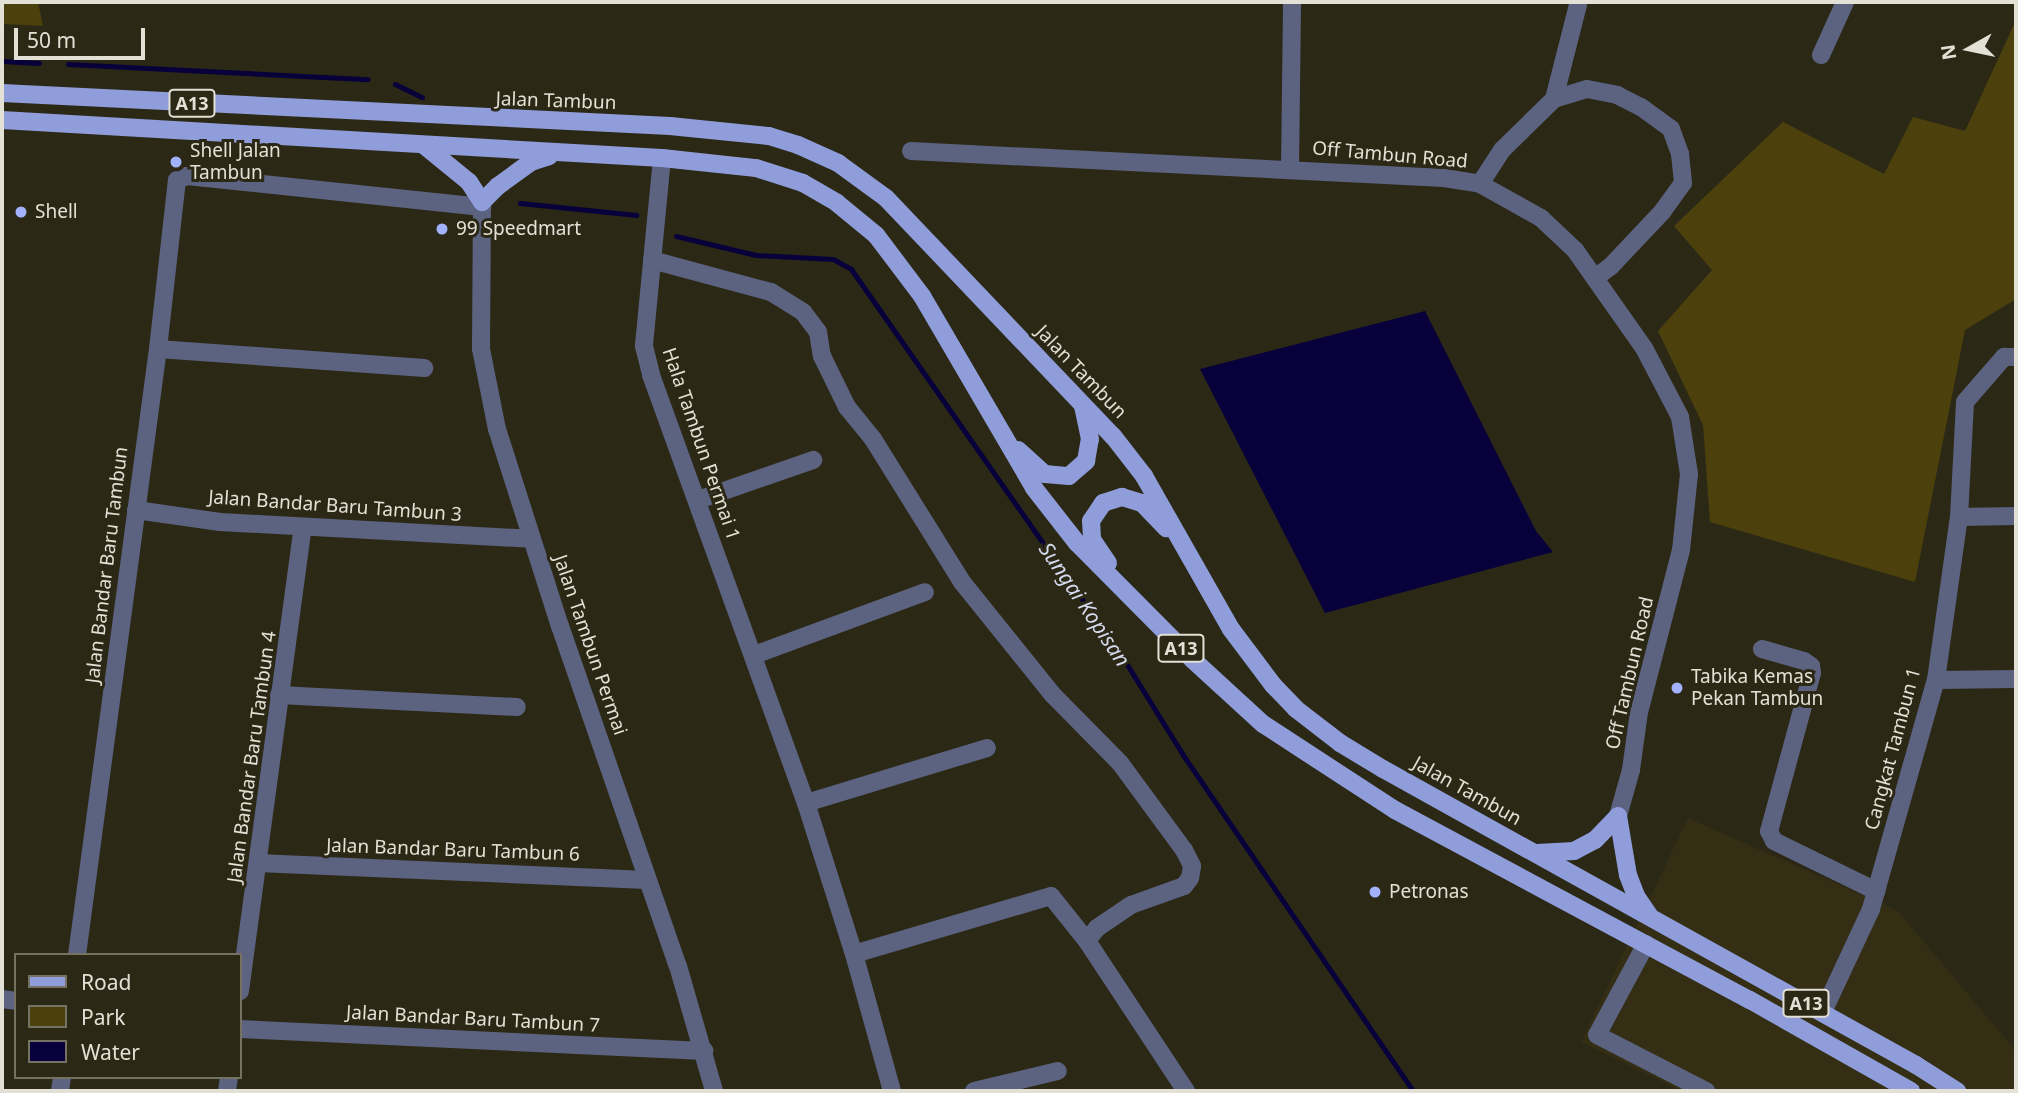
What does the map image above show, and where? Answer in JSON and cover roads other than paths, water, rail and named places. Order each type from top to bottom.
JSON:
[{"type":"main road","name":"Jalan Tambun","points":[[2,93],[381,114],[670,126],[769,136],[798,145],[838,163],[886,198],[1113,436],[1144,476],[1231,629],[1273,685],[1296,709],[1340,743],[1383,769],[1823,1012],[1957,1091]]},
{"type":"main road","name":"A13","points":[[2,120],[662,158],[755,168],[803,183],[837,204],[876,235],[922,296],[1034,488],[1077,543],[1192,659],[1263,724],[1395,810],[1646,944],[1911,1091]]},
{"type":"main road","points":[[425,146],[469,182],[482,204],[498,186],[531,162],[555,153]]},
{"type":"main road","points":[[1006,439],[1045,474],[1069,476],[1086,461],[1090,439],[1083,406]]},
{"type":"main road","points":[[1127,592],[1092,539],[1091,521],[1103,503],[1122,497],[1142,503],[1180,541]]},
{"type":"main road","points":[[1536,853],[1574,851],[1595,840],[1618,816]]},
{"type":"main road","points":[[1618,816],[1628,874],[1636,896],[1652,919]]},
{"type":"street","points":[[1290,169],[1292,2]]},
{"type":"street","points":[[1821,55],[1845,2]]},
{"type":"street","points":[[1554,99],[1578,5]]},
{"type":"street","points":[[1480,184],[1502,150],[1554,99],[1587,89],[1617,95],[1641,107],[1671,129],[1680,154],[1682,183],[1663,211],[1611,266],[1595,278]]},
{"type":"street","name":"Off Tambun Road","points":[[911,151],[1444,178],[1480,184],[1541,218],[1575,250],[1644,348],[1680,417],[1689,474],[1681,550],[1639,712],[1630,769],[1618,816]]},
{"type":"street","name":"Hala Tambun Permai 1","points":[[662,158],[644,346],[651,374],[806,803],[854,954],[892,1091]]},
{"type":"street","name":"Jalan Bandar Baru Tambun","points":[[77,953],[159,349],[177,180],[187,176],[482,204]]},
{"type":"street","name":"Jalan Tambun Permai","points":[[482,204],[481,349],[497,429],[531,539],[704,1051],[714,1091]]},
{"type":"street","points":[[652,260],[771,292],[803,312],[818,332],[822,356],[847,407],[873,439],[962,582],[1052,694],[1120,764],[1184,850],[1192,866],[1190,878],[1184,886],[1131,905],[1097,928],[1087,941]]},
{"type":"street","points":[[159,349],[424,368]]},
{"type":"street","name":"Cangkat Tambun 1","points":[[1823,1012],[1871,909],[1936,680],[1959,517],[1965,402],[2004,357],[2016,357]]},
{"type":"street","points":[[698,500],[813,460]]},
{"type":"street","name":"Jalan Bandar Baru Tambun 3","points":[[136,510],[220,522],[531,539]]},
{"type":"street","points":[[1959,517],[2016,516]]},
{"type":"street","name":"Jalan Bandar Baru Tambun 4","points":[[242,977],[303,527]]},
{"type":"street","points":[[754,655],[925,592]]},
{"type":"street","points":[[1762,649],[1804,661],[1811,666],[1812,673],[1769,831],[1774,842],[1876,891]]},
{"type":"street","points":[[1936,680],[2016,679]]},
{"type":"street","points":[[279,695],[517,707]]},
{"type":"street","points":[[806,803],[987,748]]},
{"type":"street","name":"Jalan Bandar Baru Tambun 6","points":[[258,863],[647,880]]},
{"type":"street","points":[[854,954],[1045,895],[1055,899],[1087,941],[1186,1091]]},
{"type":"street","points":[[1646,944],[1597,1035],[1706,1091]]},
{"type":"street","name":"Jalan Bandar Baru Tambun 7","points":[[242,1029],[704,1051]]},
{"type":"street","points":[[974,1091],[1058,1071]]},
{"type":"water","points":[[1425,311],[1536,531],[1553,552],[1325,613],[1200,369]]},
{"type":"waterway","points":[[2,61],[39,63]]},
{"type":"waterway","points":[[68,64],[368,79]]},
{"type":"waterway","points":[[395,84],[422,97]]},
{"type":"waterway","points":[[520,203],[636,215]]},
{"type":"waterway","name":"Sungai Kopisan","points":[[676,236],[756,255],[833,259],[851,269],[1118,650],[1183,755],[1413,1091]]},
{"type":"place","name":"Shell Jalan Tambun","points":[[176,162]]},
{"type":"place","name":"Shell","points":[[21,212]]},
{"type":"place","name":"99 Speedmart","points":[[442,229]]},
{"type":"place","name":"Tabika Kemas Pekan Tambun","points":[[1677,688]]},
{"type":"place","name":"Petronas","points":[[1375,892]]}]
